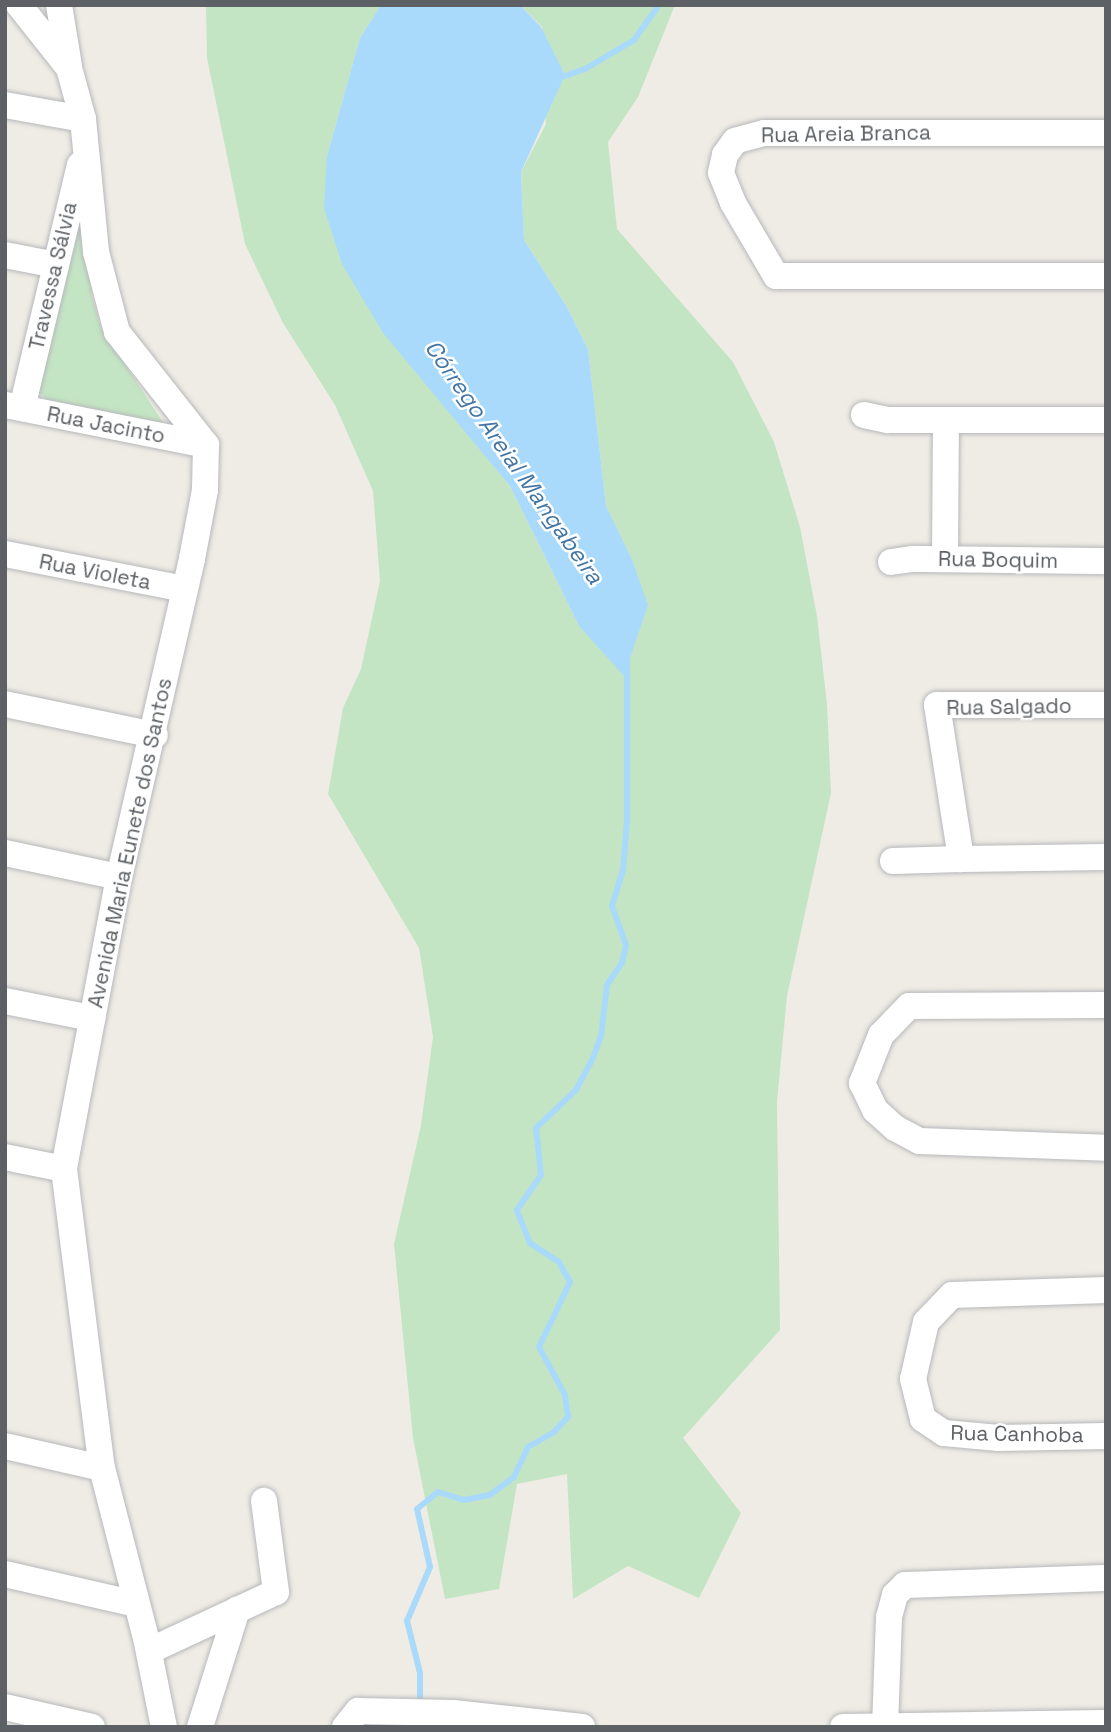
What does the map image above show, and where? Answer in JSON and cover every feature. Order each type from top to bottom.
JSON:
[{"type":"street","points":[[19,5],[69,68]]},
{"type":"street","points":[[59,5],[69,68],[84,132],[96,252],[117,332],[206,445]]},
{"type":"street","points":[[5,105],[84,132]]},
{"type":"street","name":"Travessa Sálvia","points":[[14,406],[56,265],[84,132]]},
{"type":"street","name":"Rua Areia Branca","points":[[1106,133],[754,134],[734,141],[724,155],[721,173],[733,203],[776,276],[1106,276]]},
{"type":"street","points":[[5,255],[56,265]]},
{"type":"street","name":"Rua Jacinto","points":[[14,406],[206,445]]},
{"type":"street","points":[[864,415],[946,420],[1106,420]]},
{"type":"street","points":[[945,559],[946,420]]},
{"type":"street","name":"Avenida Maria Eunete dos Santos","points":[[164,1727],[149,1651],[102,1468],[64,1169],[119,877],[155,735],[205,490],[206,445]]},
{"type":"street","name":"Rua Violeta","points":[[5,554],[185,589]]},
{"type":"street","name":"Rua Boquim","points":[[891,562],[945,559],[1106,561]]},
{"type":"street","points":[[5,704],[155,735]]},
{"type":"street","name":"Rua Salgado","points":[[961,859],[937,705],[1106,705]]},
{"type":"street","points":[[5,853],[119,877]]},
{"type":"street","points":[[893,861],[1106,856]]},
{"type":"street","points":[[5,1001],[92,1018]]},
{"type":"street","points":[[1106,1005],[909,1006],[881,1035],[862,1083],[874,1110],[895,1128],[919,1141],[1106,1148]]},
{"type":"street","points":[[5,1157],[64,1169]]},
{"type":"street","name":"Rua Canhoba","points":[[1106,1290],[952,1295],[926,1322],[915,1360],[915,1403],[929,1427],[971,1437],[1106,1436]]},
{"type":"street","points":[[5,1446],[102,1468]]},
{"type":"street","points":[[149,1651],[276,1592],[264,1501]]},
{"type":"street","points":[[5,1574],[136,1604]]},
{"type":"street","points":[[885,1726],[889,1617],[895,1595],[905,1586],[1106,1578]]},
{"type":"street","points":[[200,1727],[237,1610]]},
{"type":"street","points":[[5,1707],[92,1727]]},
{"type":"street","points":[[352,1719],[453,1713],[582,1727]]},
{"type":"street","points":[[843,1727],[1106,1723]]},
{"type":"green space","points":[[206,5],[381,5],[360,38],[327,156],[415,370],[510,486],[579,626],[631,557],[606,507],[588,349],[567,307],[524,240],[521,172],[546,124],[542,27],[520,5],[675,5],[638,97],[608,142],[617,229],[733,362],[774,442],[800,527],[817,616],[827,704],[831,793],[787,996],[777,1102],[780,1330],[683,1438],[741,1513],[699,1598],[628,1566],[573,1599],[567,1474],[517,1484],[499,1589],[445,1599],[413,1438],[394,1244],[421,1125],[433,1037],[419,948],[328,794],[343,708],[361,669],[380,581],[373,491],[335,405],[283,323],[245,244],[207,58]]},
{"type":"green space","points":[[79,184],[92,297],[101,328],[166,427],[47,400],[36,389]]},
{"type":"water","points":[[381,5],[520,5],[541,27],[565,75],[521,172],[524,240],[567,307],[588,349],[606,506],[631,557],[648,605],[624,676],[579,626],[510,486],[383,333],[342,264],[324,208],[327,156],[360,38]]},
{"type":"waterway","name":"Córrego Areial Mangabeira","points":[[557,79],[585,69],[634,40],[659,5]]},
{"type":"waterway","name":"Córrego Areial Mangabeira","points":[[420,1702],[420,1673],[407,1621],[430,1567],[417,1509],[438,1492],[464,1500],[490,1495],[514,1477],[528,1447],[554,1432],[568,1417],[565,1395],[539,1347],[570,1282],[559,1262],[530,1243],[517,1210],[541,1175],[536,1128],[576,1090],[593,1058],[601,1036],[607,985],[622,963],[626,945],[612,906],[623,871],[627,821],[627,659]]}]
